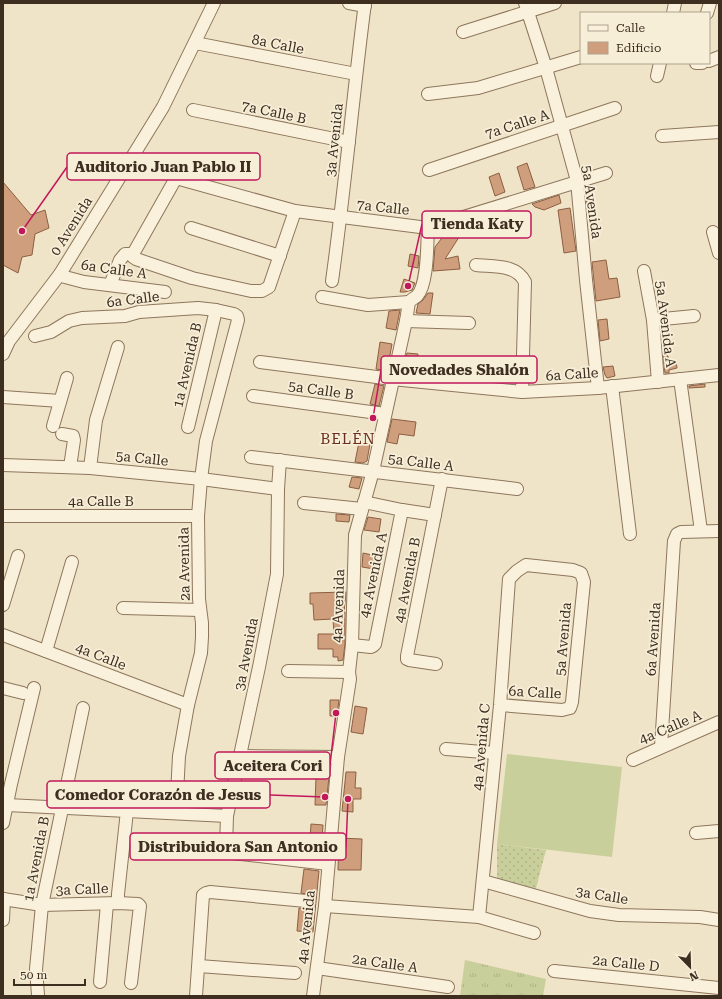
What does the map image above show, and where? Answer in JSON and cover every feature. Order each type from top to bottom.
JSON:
[{"type":"street","name":"0 Avenida","points":[[3,354],[8,341],[60,274],[163,107],[214,3]]},
{"type":"street","points":[[349,3],[365,4]]},
{"type":"street","points":[[463,32],[526,7],[555,3]]},
{"type":"street","name":"3a Avenida","points":[[332,281],[341,218],[365,4]]},
{"type":"street","name":"5a Avenida","points":[[526,7],[546,68],[577,181],[598,388]]},
{"type":"street","name":"8a Calle","points":[[195,43],[356,74]]},
{"type":"street","points":[[428,94],[478,88],[580,57]]},
{"type":"street","points":[[657,76],[660,64]]},
{"type":"street","name":"7a Calle A","points":[[429,170],[615,108]]},
{"type":"street","name":"7a Calle B","points":[[193,110],[349,142]]},
{"type":"street","points":[[662,136],[719,132]]},
{"type":"street","points":[[133,254],[176,178],[180,160]]},
{"type":"street","name":"7a Calle","points":[[176,178],[295,211],[428,228],[606,173]]},
{"type":"street","points":[[133,254],[133,257],[136,259],[192,278],[251,291],[262,291],[269,287],[295,211]]},
{"type":"street","points":[[190,228],[280,256]]},
{"type":"street","points":[[322,297],[368,304],[409,302],[417,296],[423,286],[427,257],[428,228]]},
{"type":"street","points":[[713,232],[719,253]]},
{"type":"street","points":[[110,285],[120,260],[125,254],[133,254]]},
{"type":"street","points":[[476,265],[512,269],[521,275],[524,282],[522,392]]},
{"type":"street","name":"5a Avenida A","points":[[644,271],[653,320],[658,382]]},
{"type":"street","name":"6a Calle A","points":[[60,274],[65,277],[84,282],[165,292]]},
{"type":"street","name":"4a Avenida","points":[[313,996],[325,906],[338,757],[350,679],[349,672],[352,646],[355,535],[373,471],[392,379],[406,322],[409,302]]},
{"type":"street","name":"6a Calle","points":[[35,336],[51,332],[69,321],[82,318],[125,316],[139,312],[198,308],[216,310],[234,314],[236,316]]},
{"type":"street","name":"1a Avenida B","points":[[188,427],[216,310]]},
{"type":"street","name":"2a Avenida","points":[[176,813],[179,756],[188,705],[201,653],[202,623],[200,610],[198,516],[201,479],[206,442],[238,320],[236,316]]},
{"type":"street","points":[[653,320],[694,316]]},
{"type":"street","points":[[406,322],[469,323]]},
{"type":"street","points":[[90,468],[96,420],[118,347]]},
{"type":"street","name":"6a Calle","points":[[260,362],[392,379],[522,392],[598,388],[719,375]]},
{"type":"street","points":[[67,378],[60,401],[58,430],[73,436],[74,440],[70,467]]},
{"type":"street","points":[[680,379],[701,531],[719,531]]},
{"type":"street","points":[[612,386],[630,534]]},
{"type":"street","name":"5a Calle B","points":[[253,396],[385,414]]},
{"type":"street","points":[[3,397],[60,401]]},
{"type":"street","name":"5a Calle A","points":[[251,457],[517,489]]},
{"type":"street","name":"3a Avenida","points":[[280,460],[278,489],[277,574],[227,816],[226,847],[228,851],[240,854],[328,864]]},
{"type":"street","name":"5a Calle","points":[[3,465],[90,468],[201,479],[278,489]]},
{"type":"street","name":"4a Avenida B","points":[[436,664],[407,659],[442,479]]},
{"type":"street","points":[[304,503],[363,505],[435,515]]},
{"type":"street","name":"4a Avenida A","points":[[352,646],[373,646],[402,510]]},
{"type":"street","name":"4a Calle B","points":[[3,516],[198,516]]},
{"type":"street","name":"6a Avenida","points":[[661,747],[674,541],[677,534],[681,532],[701,531]]},
{"type":"street","points":[[3,605],[18,556]]},
{"type":"street","points":[[46,651],[72,562]]},
{"type":"street","name":"4a Avenida C","points":[[479,917],[500,705],[509,579],[526,565],[573,570],[581,573]]},
{"type":"street","name":"5a Avenida","points":[[570,708],[572,702],[584,582],[581,573]]},
{"type":"street","points":[[123,608],[200,610]]},
{"type":"street","name":"4a Calle","points":[[3,635],[188,705]]},
{"type":"street","points":[[288,671],[349,672]]},
{"type":"street","points":[[3,688],[29,691],[7,783],[8,805],[3,823]]},
{"type":"street","name":"6a Calle","points":[[500,705],[562,710],[570,708]]},
{"type":"street","name":"1a Avenida B","points":[[38,995],[36,970],[42,905],[83,708]]},
{"type":"street","name":"4a Calle A","points":[[634,760],[719,722]]},
{"type":"street","points":[[446,749],[495,753]]},
{"type":"street","points":[[240,756],[338,757]]},
{"type":"street","points":[[8,805],[227,816]]},
{"type":"street","points":[[100,982],[112,903],[118,894],[127,811]]},
{"type":"street","points":[[696,833],[719,831]]},
{"type":"street","name":"3a Calle","points":[[483,881],[590,911],[619,915],[700,917],[719,920]]},
{"type":"street","points":[[196,996],[203,896],[206,893],[210,892],[306,901]]},
{"type":"street","points":[[3,899],[3,920]]},
{"type":"street","name":"3a Calle","points":[[3,899],[42,905],[112,903],[138,904],[140,906],[131,983]]},
{"type":"street","points":[[325,906],[479,917],[534,933]]},
{"type":"street","points":[[198,966],[294,973]]},
{"type":"street","name":"2a Calle A","points":[[317,968],[448,987]]},
{"type":"street","name":"2a Calle D","points":[[554,971],[719,988]]},
{"type":"green space","points":[[507,754],[622,767],[612,857],[497,844]]},
{"type":"green space","points":[[497,844],[546,850],[535,892],[497,881]]},
{"type":"green space","points":[[465,960],[546,979],[543,996],[460,996]]},
{"type":"building","points":[[527,163],[535,187],[524,190],[517,167]]},
{"type":"building","points":[[499,173],[505,192],[495,196],[489,177]]},
{"type":"building","points":[[3,182],[31,215],[45,210],[49,228],[35,234],[32,255],[22,257],[18,273],[3,265]]},
{"type":"building","points":[[559,195],[561,203],[544,210],[535,207],[532,204]]},
{"type":"building","points":[[593,197],[595,209],[587,210],[586,199]]},
{"type":"building","points":[[570,208],[576,251],[564,253],[558,210]]},
{"type":"building","points":[[457,227],[463,231],[445,259],[458,256],[460,269],[433,271],[435,247],[448,230]]},
{"type":"building","points":[[410,254],[419,256],[418,268],[408,266]]},
{"type":"building","points":[[606,260],[609,279],[617,278],[620,297],[596,301],[592,262]]},
{"type":"building","points":[[404,279],[415,283],[412,290],[400,292]]},
{"type":"building","points":[[428,293],[433,293],[430,314],[416,313],[418,304]]},
{"type":"building","points":[[400,310],[396,330],[386,328],[389,311]]},
{"type":"building","points":[[607,319],[609,339],[600,341],[598,320]]},
{"type":"building","points":[[380,342],[392,344],[387,371],[376,369]]},
{"type":"building","points":[[407,353],[418,354],[416,370],[403,369]]},
{"type":"building","points":[[663,356],[668,356],[668,362],[676,361],[677,368],[669,370],[669,373],[665,373]]},
{"type":"building","points":[[613,366],[615,376],[607,378],[603,367]]},
{"type":"building","points":[[375,384],[384,386],[379,406],[370,404]]},
{"type":"building","points":[[705,384],[705,387],[689,388],[689,386]]},
{"type":"building","points":[[392,419],[416,422],[414,436],[399,434],[397,444],[387,442]]},
{"type":"building","points":[[359,442],[370,444],[367,461],[363,463],[355,462]]},
{"type":"building","points":[[352,477],[362,478],[359,489],[349,487]]},
{"type":"building","points":[[336,514],[350,515],[349,522],[336,521]]},
{"type":"building","points":[[368,517],[381,519],[379,532],[364,530]]},
{"type":"building","points":[[363,553],[377,556],[374,569],[362,567]]},
{"type":"building","points":[[346,592],[344,613],[345,612],[345,644],[343,660],[338,661],[338,657],[333,657],[333,649],[318,649],[318,634],[334,634],[333,619],[314,620],[313,604],[310,604],[310,593]]},
{"type":"building","points":[[330,700],[339,700],[337,716],[330,716]]},
{"type":"building","points":[[355,706],[367,708],[363,734],[351,732]]},
{"type":"building","points":[[346,772],[356,772],[355,788],[361,788],[361,799],[353,799],[353,812],[342,811]]},
{"type":"building","points":[[316,777],[329,777],[326,805],[315,805]]},
{"type":"building","points":[[311,824],[323,825],[321,853],[317,855],[301,853],[303,839],[310,840]]},
{"type":"building","points":[[339,838],[362,839],[361,870],[338,870]]},
{"type":"building","points":[[304,869],[319,871],[313,932],[297,931],[299,908],[309,908],[312,906],[313,902],[311,895],[301,893]]},
{"type":"place","name":"Auditorio Juan Pablo II","points":[[22,231]]},
{"type":"place","name":"Tienda Katy","points":[[408,286]]},
{"type":"place","name":"Novedades Shalón","points":[[373,418]]},
{"type":"place","name":"Aceitera Cori","points":[[336,713]]},
{"type":"place","name":"Comedor Corazón de Jesus","points":[[325,797]]},
{"type":"place","name":"Distribuidora San Antonio","points":[[348,799]]},
{"type":"district","name":"BELÉN","points":[[348,439]]}]
